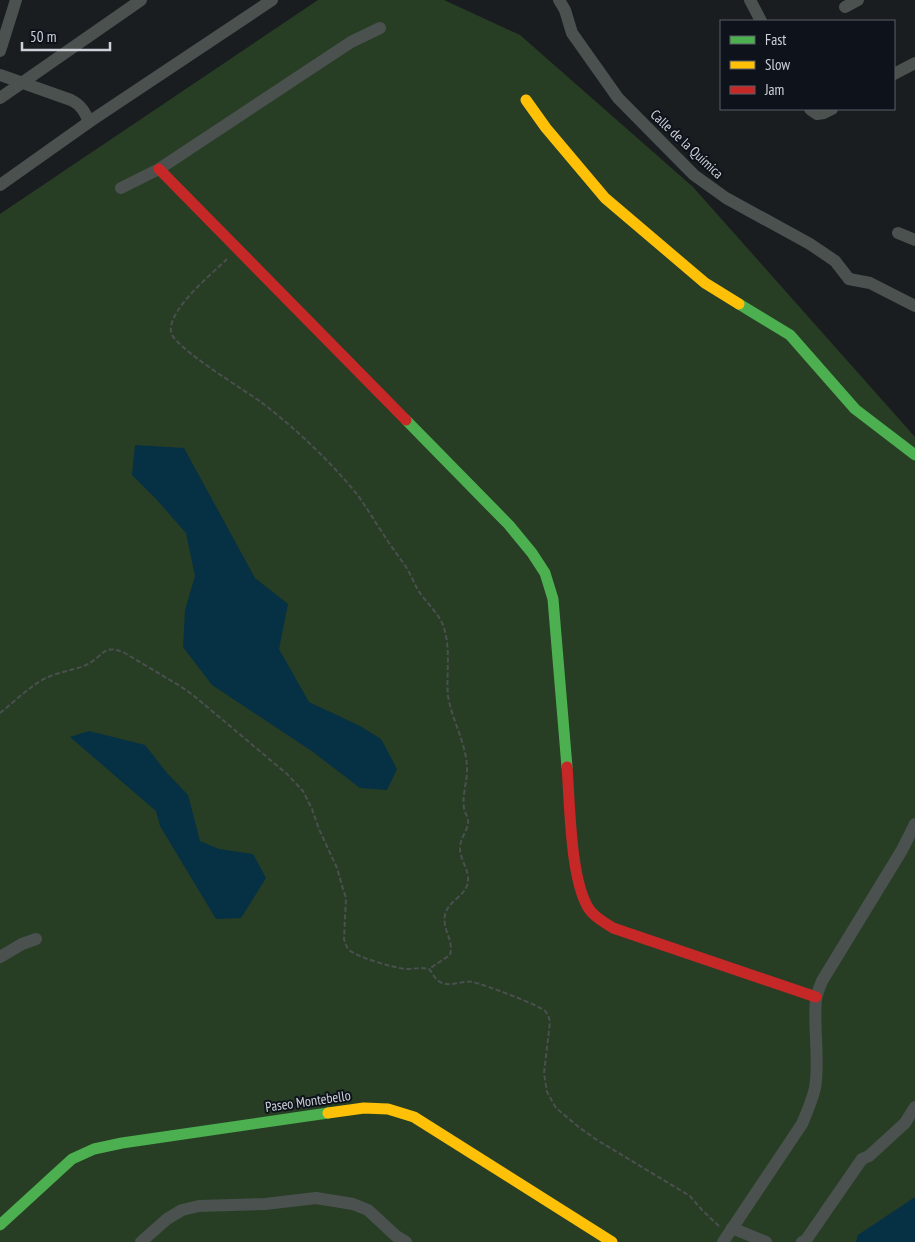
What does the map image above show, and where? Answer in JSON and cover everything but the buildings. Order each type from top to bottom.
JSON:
[{"type":"street","points":[[0,51],[16,0]]},
{"type":"street","points":[[0,98],[141,0]]},
{"type":"street","points":[[0,185],[89,122],[272,0]]},
{"type":"street","name":"Calle de la Química","points":[[559,0],[565,10],[572,33],[618,98],[694,175],[726,198],[810,244],[835,261],[849,279],[870,283],[915,306]]},
{"type":"street","points":[[750,0],[760,20]]},
{"type":"street","points":[[845,7],[858,0]]},
{"type":"street","points":[[122,188],[158,169],[350,42],[380,28]]},
{"type":"street","points":[[895,73],[915,63]]},
{"type":"street","points":[[0,75],[78,104],[85,112],[89,122]]},
{"type":"street","points":[[526,100],[546,128],[605,198],[705,283],[790,335],[855,409],[915,455]]},
{"type":"street","points":[[813,112],[824,113],[830,110]]},
{"type":"street","points":[[158,169],[509,525],[532,553],[544,574],[553,599],[573,844],[579,886],[586,903],[595,916],[613,928],[816,997]]},
{"type":"street","points":[[898,232],[915,240]]},
{"type":"street","points":[[766,1242],[728,1235],[802,1124],[809,1108],[816,1079],[816,997],[822,980],[902,850],[915,824]]},
{"type":"street","points":[[0,957],[22,944],[36,939]]},
{"type":"street","points":[[802,1242],[806,1240],[862,1159],[869,1156],[906,1123],[915,1107]]},
{"type":"street","name":"Paseo Montebello","points":[[0,1225],[72,1159],[94,1149],[364,1108],[388,1110],[414,1117],[612,1242]]},
{"type":"street","points":[[141,1242],[167,1219],[182,1210],[199,1206],[274,1204],[316,1198],[353,1204],[368,1210],[396,1236],[406,1242]]},
{"type":"path","points":[[237,249],[181,304],[172,326],[171,332],[173,336],[193,355],[272,412],[310,445],[338,473],[366,507],[408,570],[419,591],[441,620],[444,628],[447,640],[449,669],[448,696],[462,740],[467,771],[464,784],[464,810],[468,822],[460,846],[461,855],[468,871],[468,882],[463,893],[449,905],[446,911],[444,922],[451,943],[450,955],[429,970]]},
{"type":"path","points":[[0,713],[43,679],[90,663],[107,650],[114,649],[123,652],[180,686],[287,774],[303,791],[337,868],[346,898],[344,939],[345,944],[350,950],[357,955],[392,966],[424,968],[434,974],[436,980],[447,985],[465,981],[472,982],[510,995],[544,1010],[549,1016],[550,1022],[545,1084],[547,1092],[556,1108],[574,1124],[597,1140],[690,1196],[728,1235]]},
{"type":"green space","points":[[318,0],[444,0],[520,35],[693,187],[915,437],[915,1242],[0,1242],[0,214]]},
{"type":"water","points":[[135,445],[184,448],[255,578],[288,604],[279,649],[309,702],[360,726],[381,739],[397,769],[387,790],[360,788],[313,752],[212,685],[183,647],[185,610],[195,576],[186,533],[132,475]]},
{"type":"water","points":[[89,731],[145,745],[167,773],[188,795],[200,841],[219,849],[253,854],[266,878],[241,918],[216,919],[160,826],[156,811],[70,737]]},
{"type":"water","points":[[915,1197],[915,1242],[856,1242],[858,1235]]},
{"type":"traffic: fast","points":[[739,304],[790,335],[855,409],[915,455]]},
{"type":"traffic: fast","points":[[406,420],[509,525],[532,553],[545,573],[553,599],[567,767]]},
{"type":"traffic: fast","points":[[0,1225],[72,1159],[94,1149],[122,1143],[328,1113]]},
{"type":"traffic: slow","points":[[526,100],[546,128],[605,198],[705,283],[739,304]]},
{"type":"traffic: slow","points":[[328,1113],[364,1108],[388,1109],[414,1117],[612,1242]]},
{"type":"traffic: jam","points":[[159,169],[406,420]]},
{"type":"traffic: jam","points":[[567,767],[574,861],[583,896],[594,915],[613,928],[816,997]]}]
